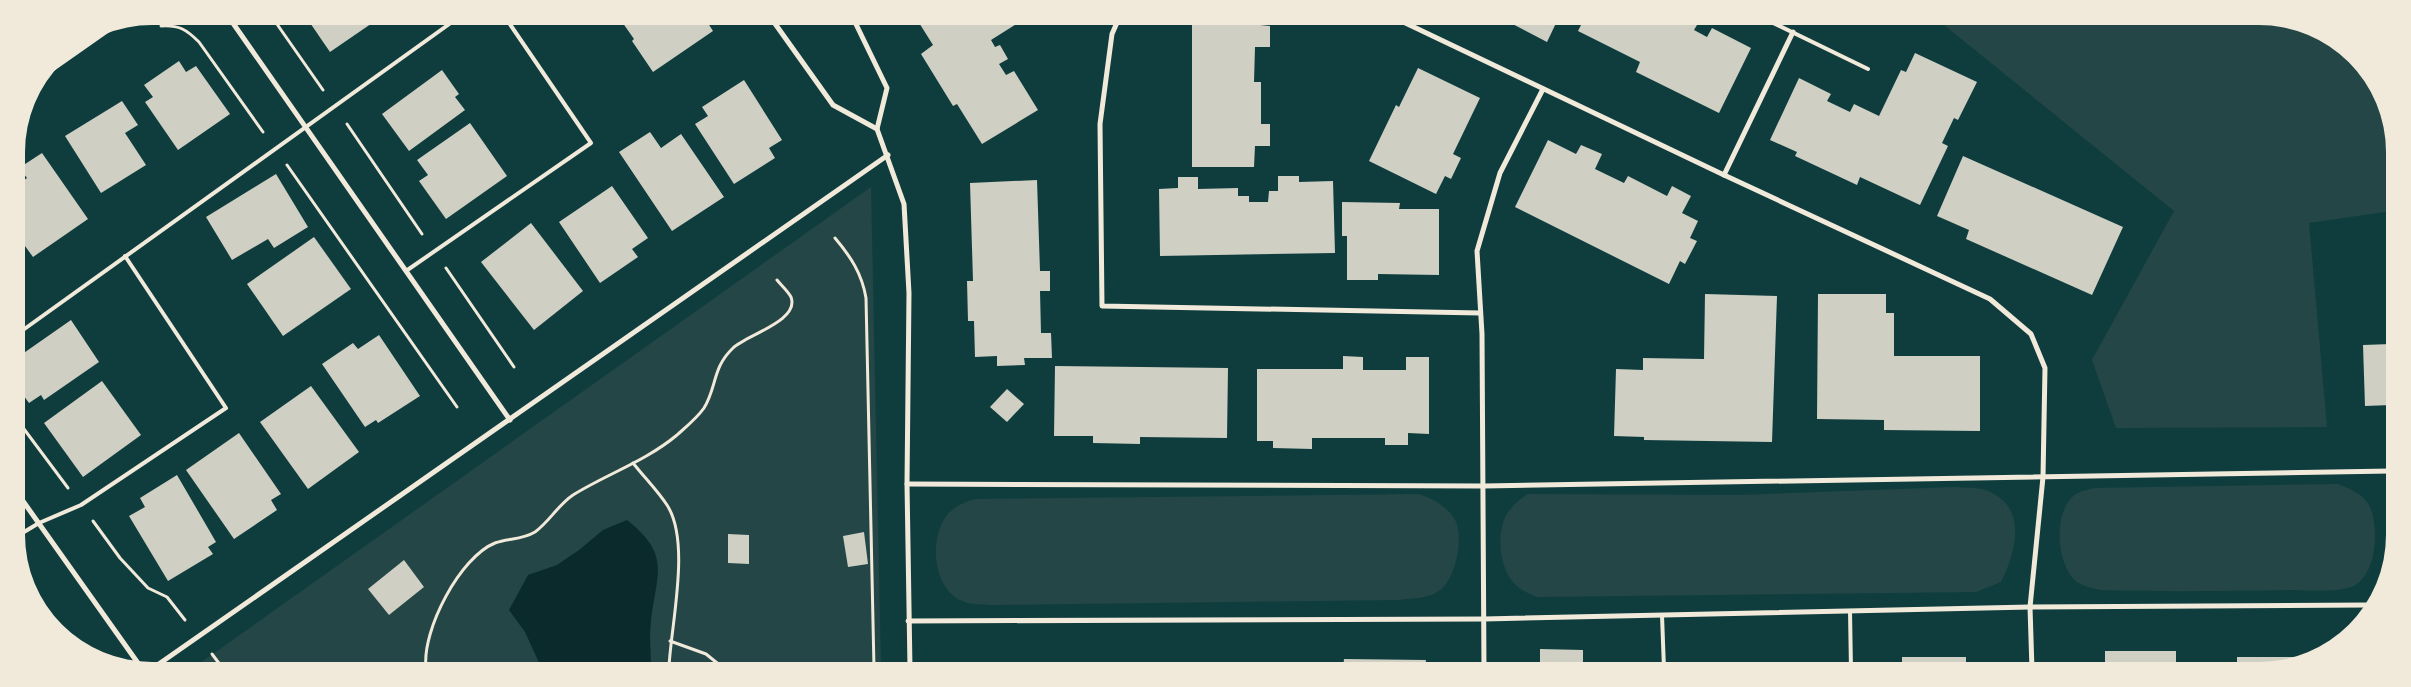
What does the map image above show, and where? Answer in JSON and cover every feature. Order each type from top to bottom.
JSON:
[{"type":"street","points":[[234,25],[510,420]]},
{"type":"street","points":[[776,25],[833,105],[877,129]]},
{"type":"street","points":[[856,25],[887,88],[877,129],[888,155],[904,204],[909,293],[906,484],[910,662]]},
{"type":"street","points":[[1116,25],[1112,34],[1100,124],[1102,306],[1480,313]]},
{"type":"street","points":[[1410,25],[1724,176],[1990,300],[2031,334],[2045,368],[2043,477],[2030,607],[2032,662]]},
{"type":"street","points":[[1724,176],[1793,32]]},
{"type":"street","points":[[1484,662],[1484,486],[1477,251],[1500,173],[1543,89]]},
{"type":"street","points":[[162,662],[888,155]]},
{"type":"street","points":[[906,484],[1484,486],[2386,472]]},
{"type":"street","points":[[25,503],[137,661]]},
{"type":"street","points":[[908,621],[1484,620],[2030,607],[2365,605]]},
{"type":"lane","points":[[25,329],[448,25]]},
{"type":"lane","points":[[406,271],[592,143],[511,25]]},
{"type":"lane","points":[[1778,25],[1868,69]]},
{"type":"lane","points":[[25,532],[39,522],[81,505],[226,408],[125,256]]},
{"type":"lane","points":[[1850,611],[1851,662]]},
{"type":"lane","points":[[1662,615],[1664,662]]},
{"type":"path","points":[[161,26],[175,25],[187,30],[199,42],[457,407]]},
{"type":"path","points":[[278,25],[514,367]]},
{"type":"path","points":[[835,238],[850,256],[863,282],[866,298],[874,662]]},
{"type":"path","points":[[427,662],[430,639],[442,606],[459,575],[475,556],[495,543],[519,539],[534,532],[570,497],[592,483],[633,463],[672,439],[704,408],[722,358],[737,344],[784,319],[791,309],[791,298],[777,280]]},
{"type":"path","points":[[25,429],[120,558],[148,588],[167,597],[218,662]]},
{"type":"path","points":[[633,463],[667,505],[674,523],[678,550],[677,592],[670,641],[669,662]]},
{"type":"path","points":[[670,641],[706,654],[716,662]]},
{"type":"shaded area","points":[[1944,25],[2275,26],[2292,29],[2322,42],[2349,62],[2365,82],[2373,96],[2384,128],[2386,144],[2386,212],[2309,223],[2327,427],[2116,428],[2092,360],[2174,211]]},
{"type":"shaded area","points":[[871,187],[881,662],[202,662]]},
{"type":"shaded area","points":[[2338,484],[2356,492],[2369,505],[2375,538],[2371,563],[2366,573],[2360,582],[2344,589],[2321,591],[2100,590],[2077,582],[2070,574],[2061,551],[2060,525],[2068,502],[2076,494],[2095,488]]},
{"type":"shaded area","points":[[1955,487],[1981,489],[1999,497],[2008,506],[2013,518],[2015,530],[2014,544],[2001,582],[1976,592],[1537,597],[1517,586],[1507,573],[1502,557],[1500,539],[1504,519],[1512,507],[1528,494],[1739,495]]},
{"type":"shaded area","points":[[1419,494],[1434,500],[1447,509],[1454,518],[1459,534],[1457,556],[1446,584],[1436,593],[1421,598],[1399,600],[971,604],[963,602],[951,594],[944,585],[937,563],[937,539],[945,518],[959,506],[976,499]]},
{"type":"shaded area","points":[[627,520],[641,532],[656,555],[658,577],[650,627],[651,662],[539,662],[525,632],[509,610],[528,575],[557,565],[603,530]]},
{"type":"building","points":[[311,25],[369,25],[330,52]]},
{"type":"building","points":[[624,25],[709,25],[713,31],[653,72],[632,41],[634,39]]},
{"type":"building","points":[[920,25],[1015,25],[991,40],[995,47],[1000,45],[1008,59],[999,64],[1006,75],[1014,71],[1038,110],[982,144],[957,104],[953,106],[921,54],[933,45]]},
{"type":"building","points":[[1192,25],[1270,26],[1270,47],[1255,47],[1254,82],[1261,82],[1261,124],[1270,124],[1270,146],[1255,146],[1254,167],[1192,167]]},
{"type":"building","points":[[1514,25],[1555,25],[1547,42]]},
{"type":"building","points":[[1581,25],[1697,25],[1694,30],[1707,37],[1712,28],[1751,48],[1719,113],[1636,72],[1640,62],[1578,31]]},
{"type":"building","points":[[1915,53],[1977,82],[1958,120],[1954,118],[1942,143],[1948,146],[1920,205],[1860,177],[1857,185],[1795,156],[1797,152],[1770,140],[1799,78],[1831,94],[1827,101],[1850,112],[1854,104],[1879,116],[1901,70],[1906,72]]},
{"type":"building","points":[[179,61],[186,72],[196,66],[230,114],[178,150],[145,102],[153,97],[144,85]]},
{"type":"building","points":[[1418,68],[1480,98],[1453,154],[1461,158],[1451,179],[1445,176],[1436,194],[1369,161],[1396,105],[1399,107]]},
{"type":"building","points":[[442,70],[459,94],[455,97],[465,110],[409,151],[382,114]]},
{"type":"building","points":[[744,80],[782,140],[769,148],[775,158],[734,184],[695,124],[708,116],[702,107]]},
{"type":"building","points":[[122,101],[138,125],[125,133],[146,165],[101,193],[65,136]]},
{"type":"building","points":[[470,123],[507,176],[446,219],[419,181],[428,175],[417,160]]},
{"type":"building","points":[[650,132],[661,148],[681,134],[724,197],[672,231],[619,152]]},
{"type":"building","points":[[1548,140],[1576,154],[1581,145],[1602,154],[1595,169],[1624,183],[1628,176],[1667,196],[1672,186],[1691,196],[1682,213],[1698,221],[1690,238],[1697,241],[1685,264],[1680,261],[1669,284],[1515,207]]},
{"type":"building","points":[[42,153],[88,219],[33,257],[25,246],[25,179],[27,178],[25,176],[25,164]]},
{"type":"building","points":[[1963,156],[2123,227],[2092,295],[1966,239],[1969,230],[1937,216]]},
{"type":"building","points":[[276,174],[308,227],[274,248],[268,239],[232,260],[206,217]]},
{"type":"building","points":[[1278,176],[1299,176],[1299,182],[1333,181],[1335,253],[1160,256],[1159,189],[1178,188],[1178,177],[1198,177],[1198,189],[1238,188],[1238,196],[1249,196],[1249,202],[1268,202],[1269,191],[1278,191]]},
{"type":"building","points":[[1037,180],[1040,271],[1050,271],[1050,291],[1040,291],[1041,333],[1051,333],[1052,358],[1024,358],[1025,365],[997,366],[997,356],[975,357],[974,321],[968,321],[967,281],[973,281],[970,183]]},
{"type":"building","points":[[612,186],[648,238],[632,249],[638,257],[600,283],[559,222]]},
{"type":"building","points":[[1342,202],[1400,203],[1399,209],[1439,209],[1439,275],[1378,274],[1378,280],[1347,280],[1347,236],[1342,236]]},
{"type":"building","points":[[531,223],[583,291],[534,330],[481,262]]},
{"type":"building","points":[[314,237],[351,289],[283,336],[247,284]]},
{"type":"building","points":[[1705,294],[1777,296],[1772,442],[1644,440],[1644,437],[1614,436],[1616,369],[1643,370],[1643,358],[1704,359]]},
{"type":"building","points":[[1818,294],[1886,294],[1886,313],[1894,313],[1894,356],[1980,356],[1980,431],[1884,430],[1884,420],[1817,419]]},
{"type":"building","points":[[71,320],[99,362],[44,400],[41,395],[29,403],[25,398],[25,352]]},
{"type":"building","points":[[379,335],[420,396],[378,423],[376,420],[365,427],[322,364],[353,343],[358,349]]},
{"type":"building","points":[[2386,344],[2386,405],[2365,406],[2363,345]]},
{"type":"building","points":[[1343,356],[1363,357],[1363,370],[1406,370],[1406,357],[1429,357],[1429,434],[1408,433],[1408,445],[1385,445],[1385,438],[1312,438],[1312,449],[1273,448],[1273,441],[1257,441],[1257,369],[1343,369]]},
{"type":"building","points":[[1055,366],[1228,368],[1227,438],[1140,437],[1140,444],[1093,443],[1093,436],[1054,436]]},
{"type":"building","points":[[102,381],[141,435],[83,477],[44,423]]},
{"type":"building","points":[[311,386],[359,452],[308,489],[260,422]]},
{"type":"building","points":[[1007,389],[1024,404],[1007,422],[990,407]]},
{"type":"building","points":[[239,433],[281,494],[271,500],[277,510],[234,539],[186,470]]},
{"type":"building","points":[[177,475],[216,542],[208,547],[213,554],[168,581],[129,516],[145,507],[140,498]]},
{"type":"building","points":[[864,532],[868,564],[848,567],[843,536]]},
{"type":"building","points":[[728,534],[749,535],[749,564],[728,563]]},
{"type":"building","points":[[404,560],[424,587],[389,615],[368,589]]},
{"type":"building","points":[[1540,649],[1583,650],[1583,662],[1540,662]]},
{"type":"building","points":[[2105,651],[2176,651],[2176,662],[2105,662]]},
{"type":"building","points":[[1902,657],[1966,657],[1966,662],[1902,662]]},
{"type":"building","points":[[2237,657],[2294,657],[2267,662],[2237,662]]},
{"type":"building","points":[[1344,659],[1426,660],[1426,662],[1344,662]]}]
